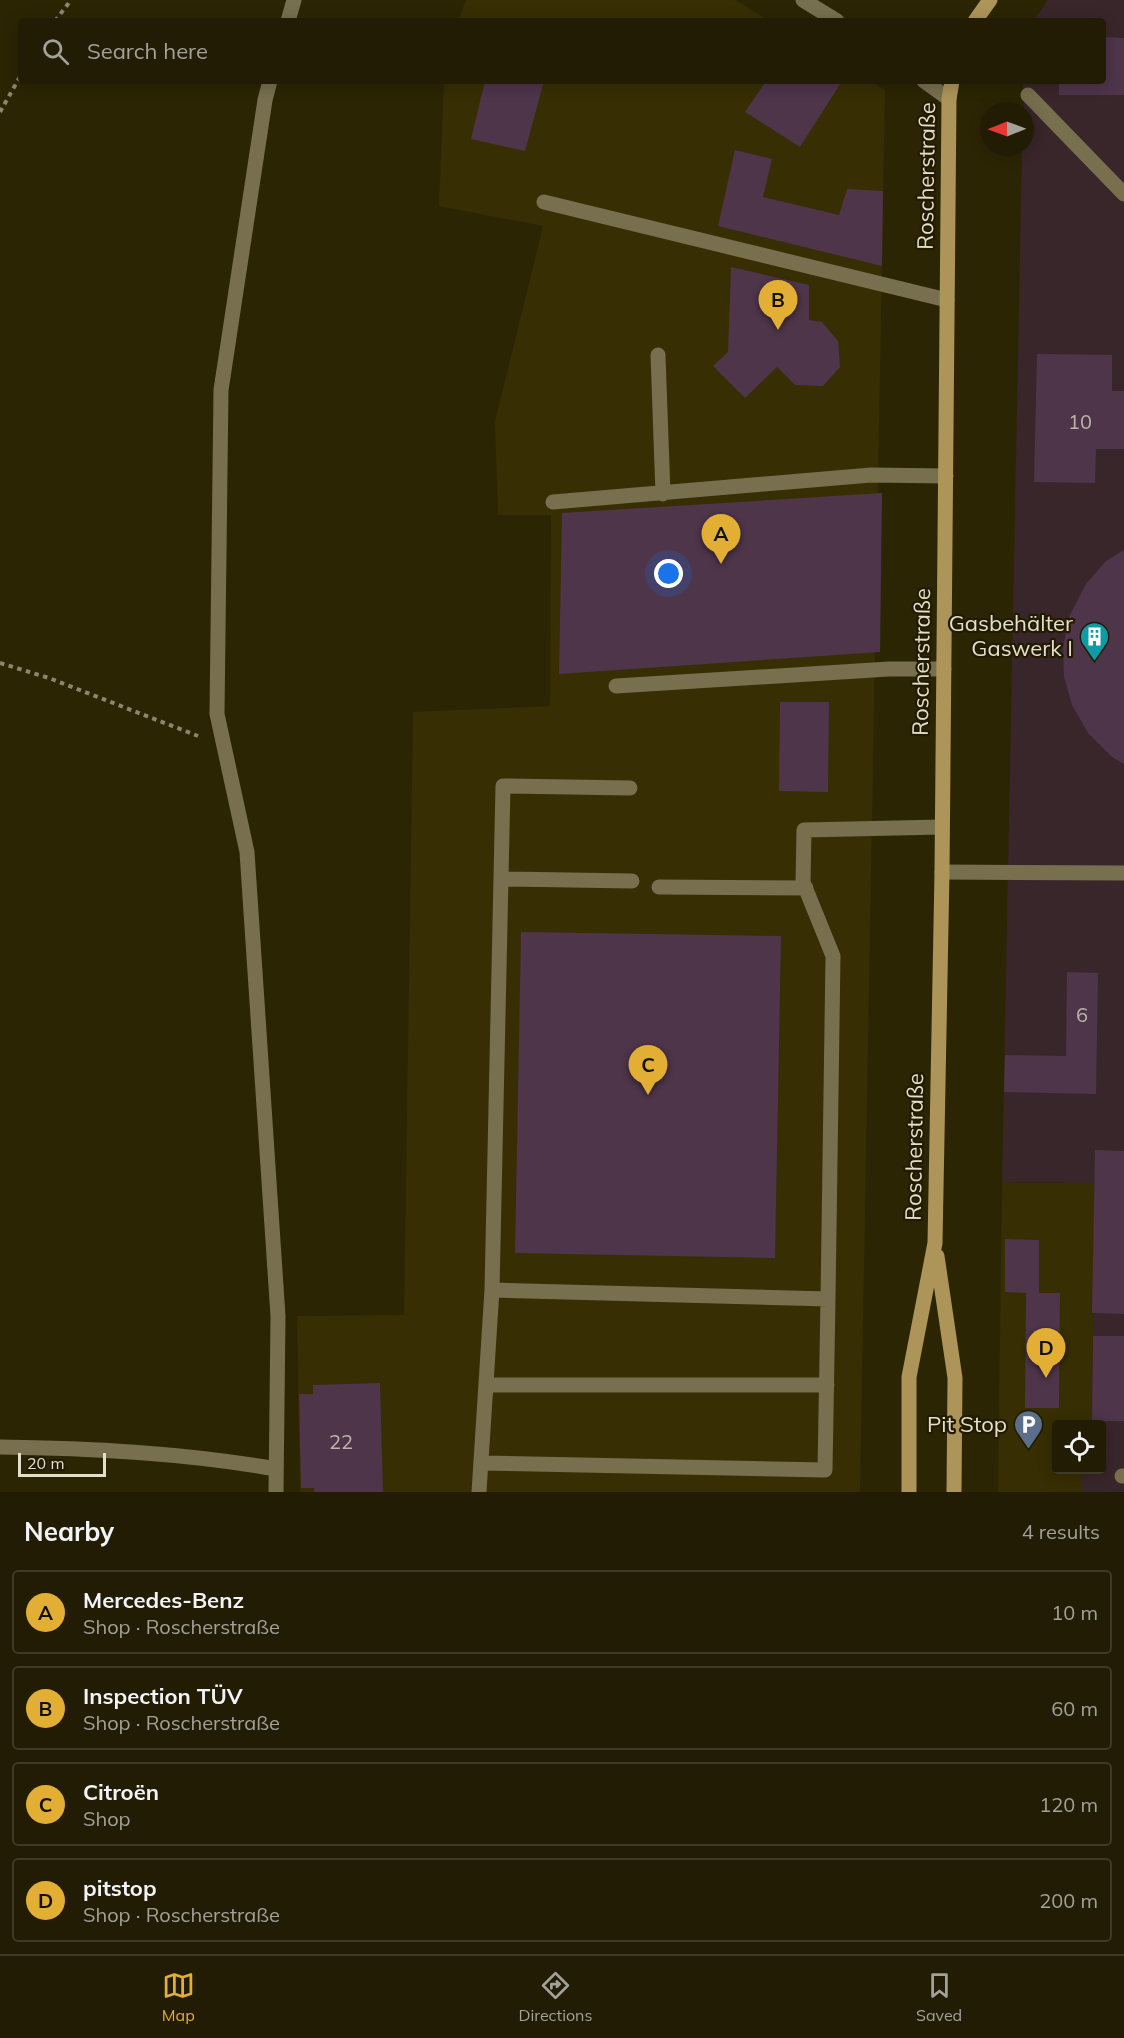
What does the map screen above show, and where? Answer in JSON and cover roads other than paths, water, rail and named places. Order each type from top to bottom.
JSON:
[{"type":"main road","points":[[977,18],[990,0]]},
{"type":"main road","name":"Roscherstraße","points":[[952,84],[949,99],[942,872],[935,1243],[955,1378],[954,1492]]},
{"type":"main road","name":"Roscherstraße","points":[[909,1492],[909,1377],[935,1243]]},
{"type":"lane","points":[[289,18],[294,0]]},
{"type":"lane","points":[[803,0],[832,18]]},
{"type":"lane","points":[[269,84],[221,390],[217,714],[247,852],[278,1316],[276,1492]]},
{"type":"lane","points":[[928,84],[949,99]]},
{"type":"lane","points":[[1028,95],[1124,194]]},
{"type":"lane","points":[[544,202],[947,300]]},
{"type":"lane","points":[[658,355],[663,494]]},
{"type":"lane","points":[[553,502],[872,475],[946,476]]},
{"type":"lane","points":[[616,686],[889,669],[944,669]]},
{"type":"lane","points":[[479,1492],[492,1290],[503,786],[630,788]]},
{"type":"lane","points":[[481,1463],[825,1470],[833,956],[803,882],[804,830],[942,827]]},
{"type":"lane","points":[[942,872],[1124,873]]},
{"type":"lane","points":[[501,879],[632,881]]},
{"type":"lane","points":[[658,887],[806,888]]},
{"type":"lane","points":[[492,1290],[828,1299]]},
{"type":"lane","points":[[486,1385],[827,1385]]},
{"type":"lane","points":[[0,1447],[88,1448],[228,1460],[276,1468]]},
{"type":"place","name":"Inspection TÜV","points":[[778,330]]},
{"type":"place","name":"Mercedes-Benz","points":[[721,564]]},
{"type":"place","name":"Gasbehälter Gaswerk I","points":[[1094,662]]},
{"type":"place","name":"Citroën","points":[[648,1095]]},
{"type":"place","name":"pitstop","points":[[1046,1378]]},
{"type":"place","name":"Pit Stop","points":[[1028,1450]]}]
